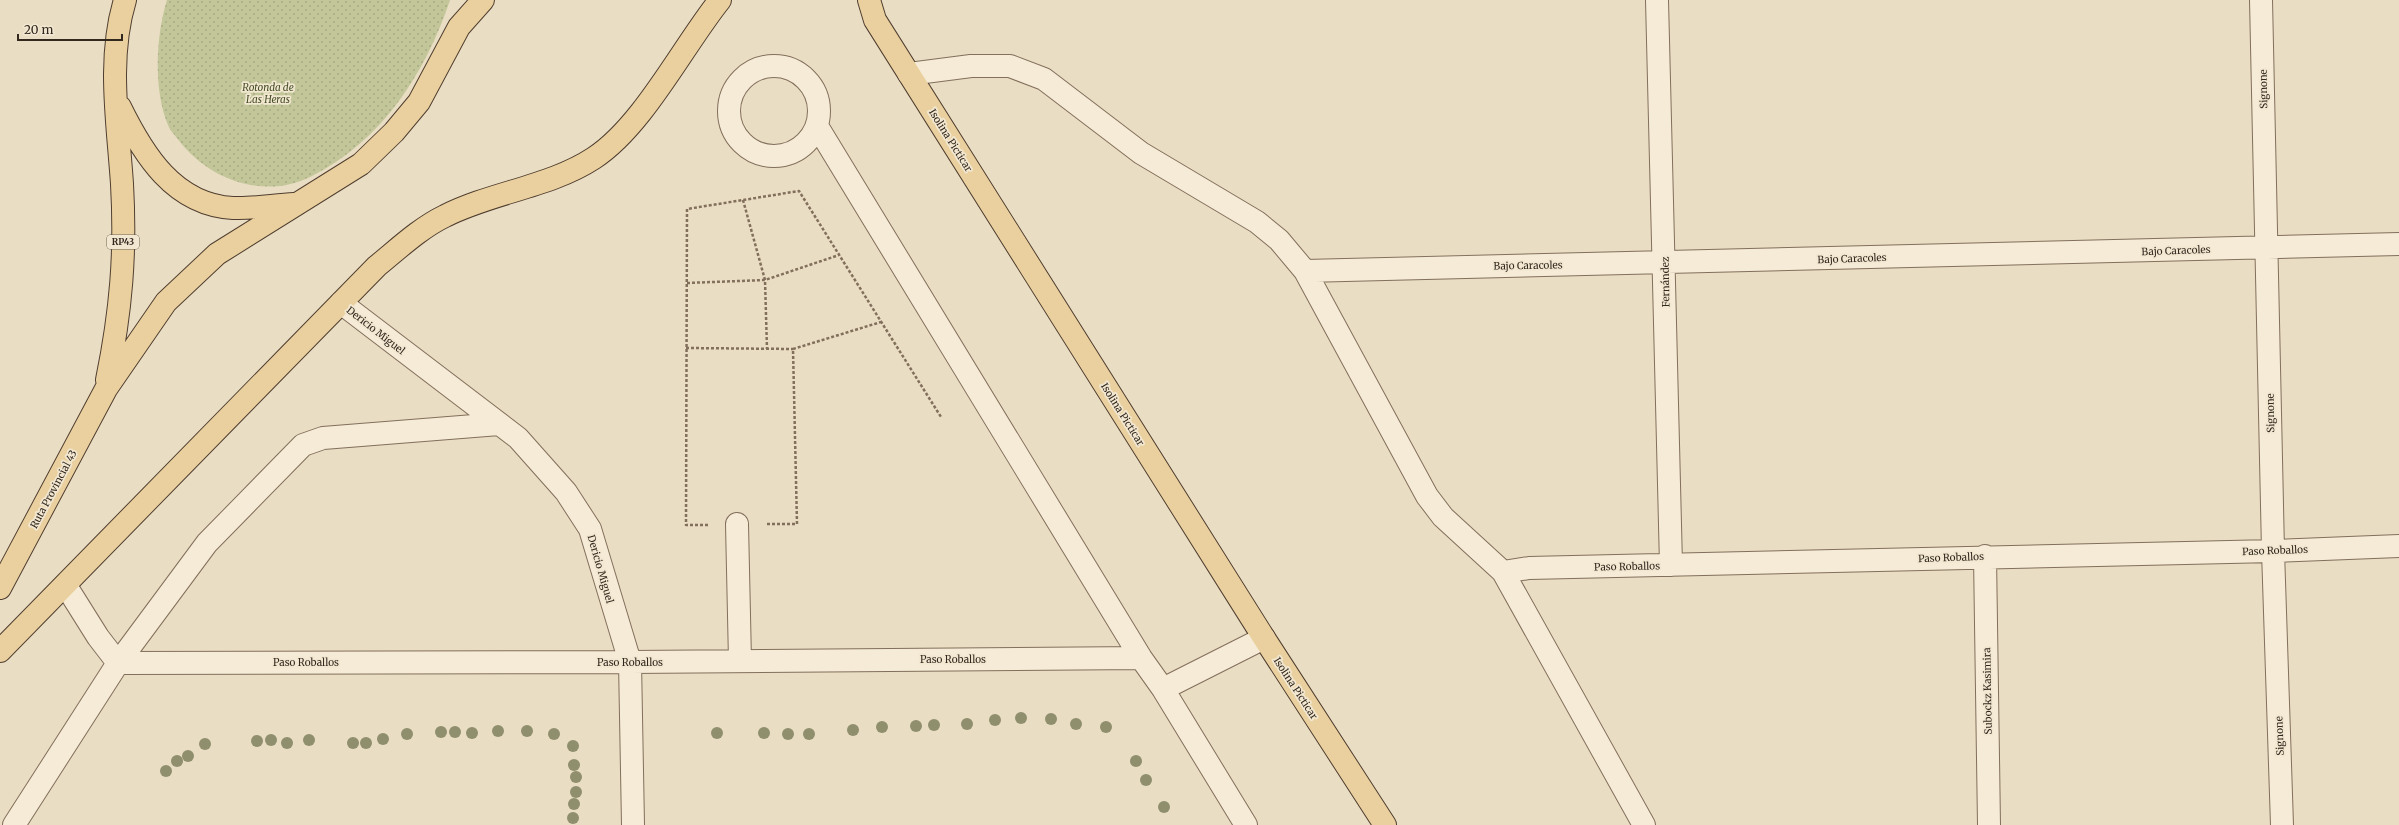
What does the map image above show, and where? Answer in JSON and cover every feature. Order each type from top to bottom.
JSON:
[{"type":"main road","name":"RP43","points":[[106,389],[118,326],[124,263],[122,184],[115,95],[119,28],[125,0]]},
{"type":"main road","name":"RP43","points":[[106,389],[166,302],[217,254],[296,203],[361,164],[394,132],[418,102],[458,27],[465,0]]},
{"type":"main road","points":[[458,27],[483,0]]},
{"type":"main road","points":[[0,651],[66,586],[341,303],[383,262],[411,238],[444,216],[559,174],[594,158],[613,142],[645,106],[702,23],[720,0]]},
{"type":"main road","name":"Isolina Picticar","points":[[869,0],[875,20],[1264,638],[1385,825]]},
{"type":"main road","name":"RP43","points":[[115,95],[143,151],[174,186],[203,202],[232,208],[296,203]]},
{"type":"main road","name":"Ruta Provincial 43","points":[[0,588],[106,389]]},
{"type":"street","name":"Fernández","points":[[1657,0],[1671,565]]},
{"type":"street","name":"Signone","points":[[2261,0],[2273,551],[2282,825]]},
{"type":"street","points":[[817,126],[810,139],[799,149],[785,155],[771,156],[757,153],[744,146],[732,128],[728,107],[732,92],[741,79],[753,71],[768,66],[783,66],[797,72],[809,82],[817,95],[819,110],[817,126],[1141,658],[1163,690],[1246,825]]},
{"type":"street","points":[[910,74],[971,66],[1010,66],[1044,79],[1141,153],[1257,222],[1279,240],[1305,271],[1427,496],[1443,517],[1503,572],[1644,825]]},
{"type":"street","name":"Bajo Caracoles","points":[[1305,271],[1366,268],[1664,263],[2399,244]]},
{"type":"street","name":"Dericio Miguel","points":[[341,303],[518,438],[566,492],[590,529],[630,662],[633,825]]},
{"type":"street","points":[[14,825],[118,663],[207,543],[303,445],[323,438],[499,424]]},
{"type":"street","points":[[737,524],[740,661]]},
{"type":"street","name":"Paso Roballos","points":[[1503,572],[1529,568],[1984,556],[2273,551],[2399,546]]},
{"type":"street","name":"Subockz Kasimira","points":[[1984,556],[1989,825]]},
{"type":"street","points":[[66,586],[98,637],[118,663]]},
{"type":"street","points":[[1163,690],[1264,638]]},
{"type":"street","name":"Paso Roballos","points":[[118,663],[630,662],[1141,658]]},
{"type":"path","points":[[793,349],[797,524],[686,525],[687,209],[799,191],[941,417]]},
{"type":"path","points":[[743,200],[765,280],[767,349]]},
{"type":"path","points":[[686,283],[765,280],[839,255]]},
{"type":"path","points":[[686,348],[793,349],[881,322]]},
{"type":"green space","name":"Rotonda de Las Heras","points":[[167,0],[450,0],[428,53],[414,78],[398,102],[380,124],[360,144],[337,161],[312,176],[294,183],[276,186],[258,186],[240,183],[207,167],[193,156],[180,142],[168,125],[163,111],[158,79],[160,29]]}]
